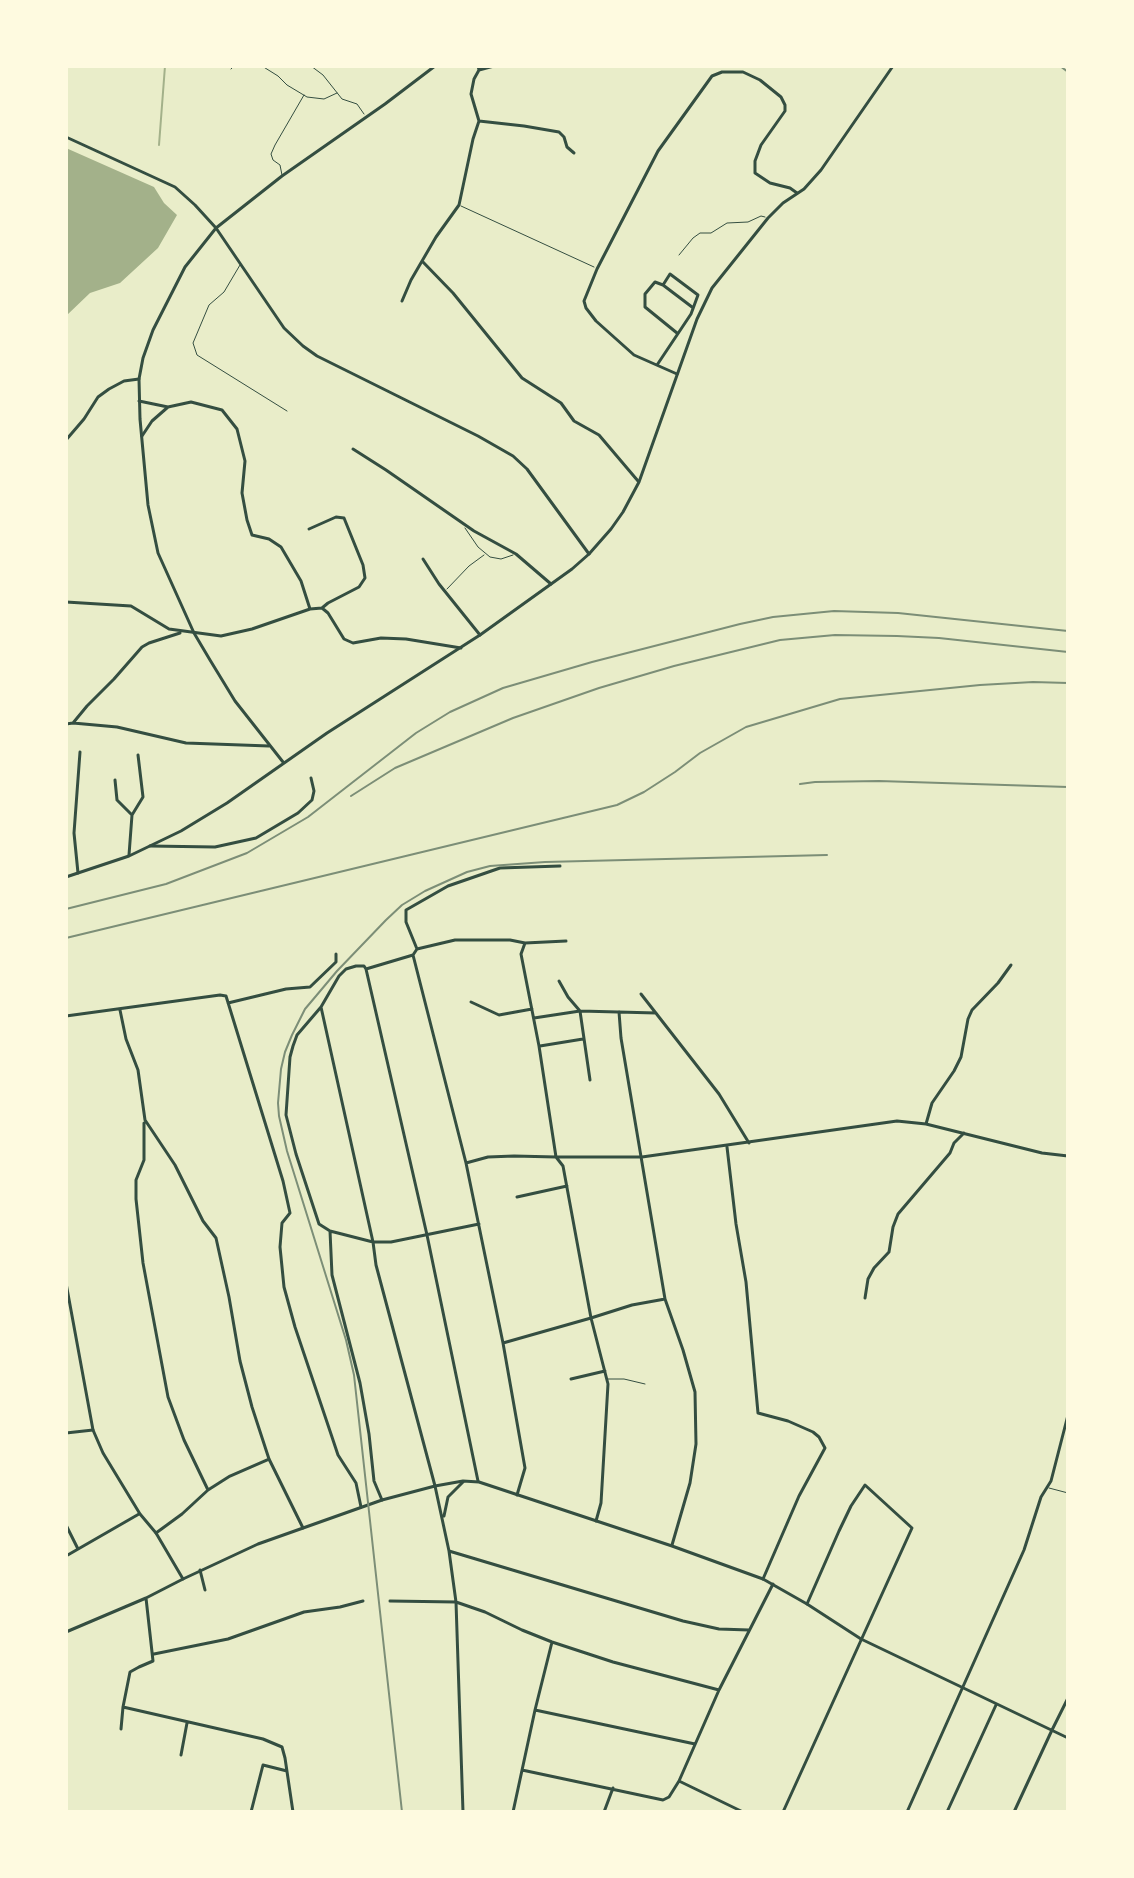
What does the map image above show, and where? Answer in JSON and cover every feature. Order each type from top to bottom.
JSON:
[{"type":"street","points":[[284,762],[235,701],[194,633],[155,545],[148,505],[139,401],[143,358],[153,330],[185,267],[216,228],[282,176],[435,66]]},
{"type":"street","points":[[402,301],[436,237],[459,205],[479,121],[471,94],[474,79],[479,68],[494,66]]},
{"type":"street","points":[[66,877],[129,856],[181,831],[227,803],[284,762],[480,635],[589,554],[623,512],[639,482],[697,319],[712,288],[768,218],[821,170],[893,66]]},
{"type":"street","points":[[677,374],[634,355],[596,321],[584,301],[597,269],[658,151],[712,76],[722,72],[743,72],[760,80],[781,97],[785,111],[761,145],[755,161],[755,173],[770,183],[797,193]]},
{"type":"street","points":[[479,121],[559,132],[574,153]]},
{"type":"street","points":[[66,137],[175,187],[216,228],[284,328],[317,356],[513,456],[527,469],[589,554]]},
{"type":"street","points":[[422,261],[453,293],[522,378],[561,403],[574,421],[599,435],[639,482]]},
{"type":"street","points":[[657,365],[698,295],[670,274],[663,285]]},
{"type":"street","points":[[677,333],[645,307],[645,294],[655,282],[693,308]]},
{"type":"street","points":[[66,440],[98,397],[124,381],[139,379]]},
{"type":"street","points":[[139,401],[168,407],[191,402],[222,410],[237,429],[245,461],[242,493],[252,535],[269,539],[281,547],[301,581],[310,609]]},
{"type":"street","points":[[142,436],[152,421],[168,407]]},
{"type":"street","points":[[353,449],[463,524],[516,554],[552,584]]},
{"type":"street","points":[[66,602],[131,606],[169,629],[221,636],[322,608],[359,587],[365,578],[363,565],[344,518],[336,517],[309,529]]},
{"type":"street","points":[[423,559],[480,635]]},
{"type":"street","points":[[322,608],[344,639],[353,643],[381,638],[406,639],[461,648]]},
{"type":"street","points":[[73,723],[142,647],[184,632]]},
{"type":"street","points":[[66,724],[117,727],[186,743],[269,746]]},
{"type":"street","points":[[78,873],[74,833],[80,752]]},
{"type":"street","points":[[129,856],[132,815],[143,797],[138,755]]},
{"type":"street","points":[[150,846],[215,847],[256,838],[298,813],[312,800],[314,791],[311,778]]},
{"type":"street","points":[[115,780],[117,800],[132,815]]},
{"type":"street","points":[[417,949],[406,922],[406,910],[448,886],[500,868],[560,866]]},
{"type":"street","points":[[366,969],[413,955],[417,949],[455,940],[566,941]]},
{"type":"street","points":[[525,943],[521,954],[556,1157],[563,1166],[591,1318],[607,1379],[601,1503],[596,1521]]},
{"type":"street","points":[[228,1003],[286,989],[310,987],[336,962],[336,954]]},
{"type":"street","points":[[413,955],[466,1163],[503,1343],[525,1468],[517,1495]]},
{"type":"street","points":[[926,1124],[932,1103],[961,1057],[972,1010],[1011,965]]},
{"type":"street","points":[[479,1224],[427,1235],[391,1242],[373,1242],[330,1231],[319,1224],[286,1115],[290,1057],[297,1035],[321,1007],[346,969],[356,966],[366,969],[427,1235],[479,1482]]},
{"type":"street","points":[[559,981],[580,1011],[590,1080]]},
{"type":"street","points":[[641,994],[719,1094],[749,1143]]},
{"type":"street","points":[[66,1016],[226,996],[290,1213],[282,1223],[280,1247],[284,1287],[338,1455],[356,1483],[361,1507]]},
{"type":"street","points":[[471,1002],[499,1015],[532,1009]]},
{"type":"street","points":[[321,1007],[376,1265],[444,1519],[456,1602],[463,1812]]},
{"type":"street","points":[[120,1010],[126,1039],[138,1070],[145,1120],[144,1160],[136,1180],[143,1263],[173,1415],[208,1490]]},
{"type":"street","points":[[534,1018],[580,1011],[656,1013]]},
{"type":"street","points":[[619,1012],[665,1299],[695,1392],[696,1444],[690,1483],[672,1546]]},
{"type":"street","points":[[539,1046],[583,1039]]},
{"type":"street","points":[[145,1120],[175,1165],[203,1221],[216,1238],[252,1407],[269,1459],[303,1528]]},
{"type":"street","points":[[466,1163],[488,1157],[642,1157],[897,1121],[926,1124],[1042,1153],[1068,1156]]},
{"type":"street","points":[[865,1298],[868,1279],[889,1252],[898,1214],[964,1133]]},
{"type":"street","points":[[727,1146],[746,1282],[758,1413],[813,1432],[825,1448],[799,1496],[763,1579]]},
{"type":"street","points":[[517,1197],[567,1186]]},
{"type":"street","points":[[330,1231],[332,1275],[360,1383],[374,1481],[382,1500]]},
{"type":"street","points":[[66,1283],[93,1430],[103,1453],[183,1579]]},
{"type":"street","points":[[503,1343],[632,1305],[665,1299]]},
{"type":"street","points":[[571,1379],[605,1371]]},
{"type":"street","points":[[907,1812],[1024,1550],[1041,1497],[1051,1481],[1068,1415]]},
{"type":"street","points":[[66,1433],[93,1430]]},
{"type":"street","points":[[156,1533],[208,1490],[230,1476],[269,1459]]},
{"type":"street","points":[[444,1519],[448,1497],[463,1481]]},
{"type":"street","points":[[66,1632],[146,1598],[258,1544],[382,1500],[435,1486],[463,1481],[479,1482],[763,1579],[861,1639],[1068,1738]]},
{"type":"street","points":[[783,1812],[912,1528],[865,1485],[851,1506],[807,1604]]},
{"type":"street","points":[[66,1556],[140,1514]]},
{"type":"street","points":[[66,1525],[78,1549]]},
{"type":"street","points":[[449,1551],[683,1621],[719,1629],[749,1630]]},
{"type":"street","points":[[200,1570],[205,1590]]},
{"type":"street","points":[[522,1770],[663,1800],[669,1797],[773,1584]]},
{"type":"street","points":[[121,1729],[130,1672],[153,1661],[146,1598]]},
{"type":"street","points":[[154,1654],[228,1639],[304,1612],[363,1601]]},
{"type":"street","points":[[390,1601],[456,1602],[552,1642],[719,1690]]},
{"type":"street","points":[[513,1812],[552,1642]]},
{"type":"street","points":[[1014,1812],[1068,1698]]},
{"type":"street","points":[[947,1812],[996,1705]]},
{"type":"street","points":[[123,1707],[272,1742],[282,1747],[293,1812]]},
{"type":"street","points":[[535,1710],[695,1744]]},
{"type":"street","points":[[181,1755],[187,1722]]},
{"type":"street","points":[[251,1812],[263,1765],[287,1771]]},
{"type":"street","points":[[679,1781],[743,1812]]},
{"type":"street","points":[[604,1812],[613,1788]]},
{"type":"lane","points":[[231,69],[234,66]]},
{"type":"lane","points":[[262,66],[304,95],[324,99],[337,93]]},
{"type":"lane","points":[[311,66],[323,75],[344,101],[357,104],[365,116]]},
{"type":"lane","points":[[282,176],[280,165],[271,154],[304,95]]},
{"type":"lane","points":[[459,205],[597,269]]},
{"type":"lane","points":[[679,255],[700,233],[711,233],[727,223],[748,222],[761,216],[768,218]]},
{"type":"lane","points":[[241,262],[224,292],[209,305],[193,343],[197,355],[287,411]]},
{"type":"lane","points":[[463,524],[478,547],[490,557],[501,559],[516,554]]},
{"type":"lane","points":[[445,590],[486,554]]},
{"type":"lane","points":[[607,1379],[645,1384]]},
{"type":"lane","points":[[1046,1488],[1068,1493]]},
{"type":"shaded area","points":[[66,148],[154,187],[164,203],[177,215],[158,248],[120,283],[90,293],[66,316]]},
{"type":"waterway","points":[[159,145],[165,66]]},
{"type":"railway","points":[[1060,66],[1068,72]]},
{"type":"railway","points":[[66,909],[166,884],[247,853],[308,817],[416,733],[450,712],[503,688],[592,662],[773,617],[834,611],[898,613],[1068,631]]},
{"type":"railway","points":[[351,796],[395,768],[513,718],[674,666],[780,640],[835,635],[897,636],[1068,652]]},
{"type":"railway","points":[[66,938],[617,805],[644,792],[700,753],[746,727],[840,699],[980,685],[1068,683]]},
{"type":"railway","points":[[800,784],[879,781],[1068,787]]},
{"type":"railway","points":[[402,1812],[354,1375],[279,1116],[281,1069],[292,1035],[305,1009],[337,971],[402,905],[467,872],[490,866],[545,862],[827,855]]}]
